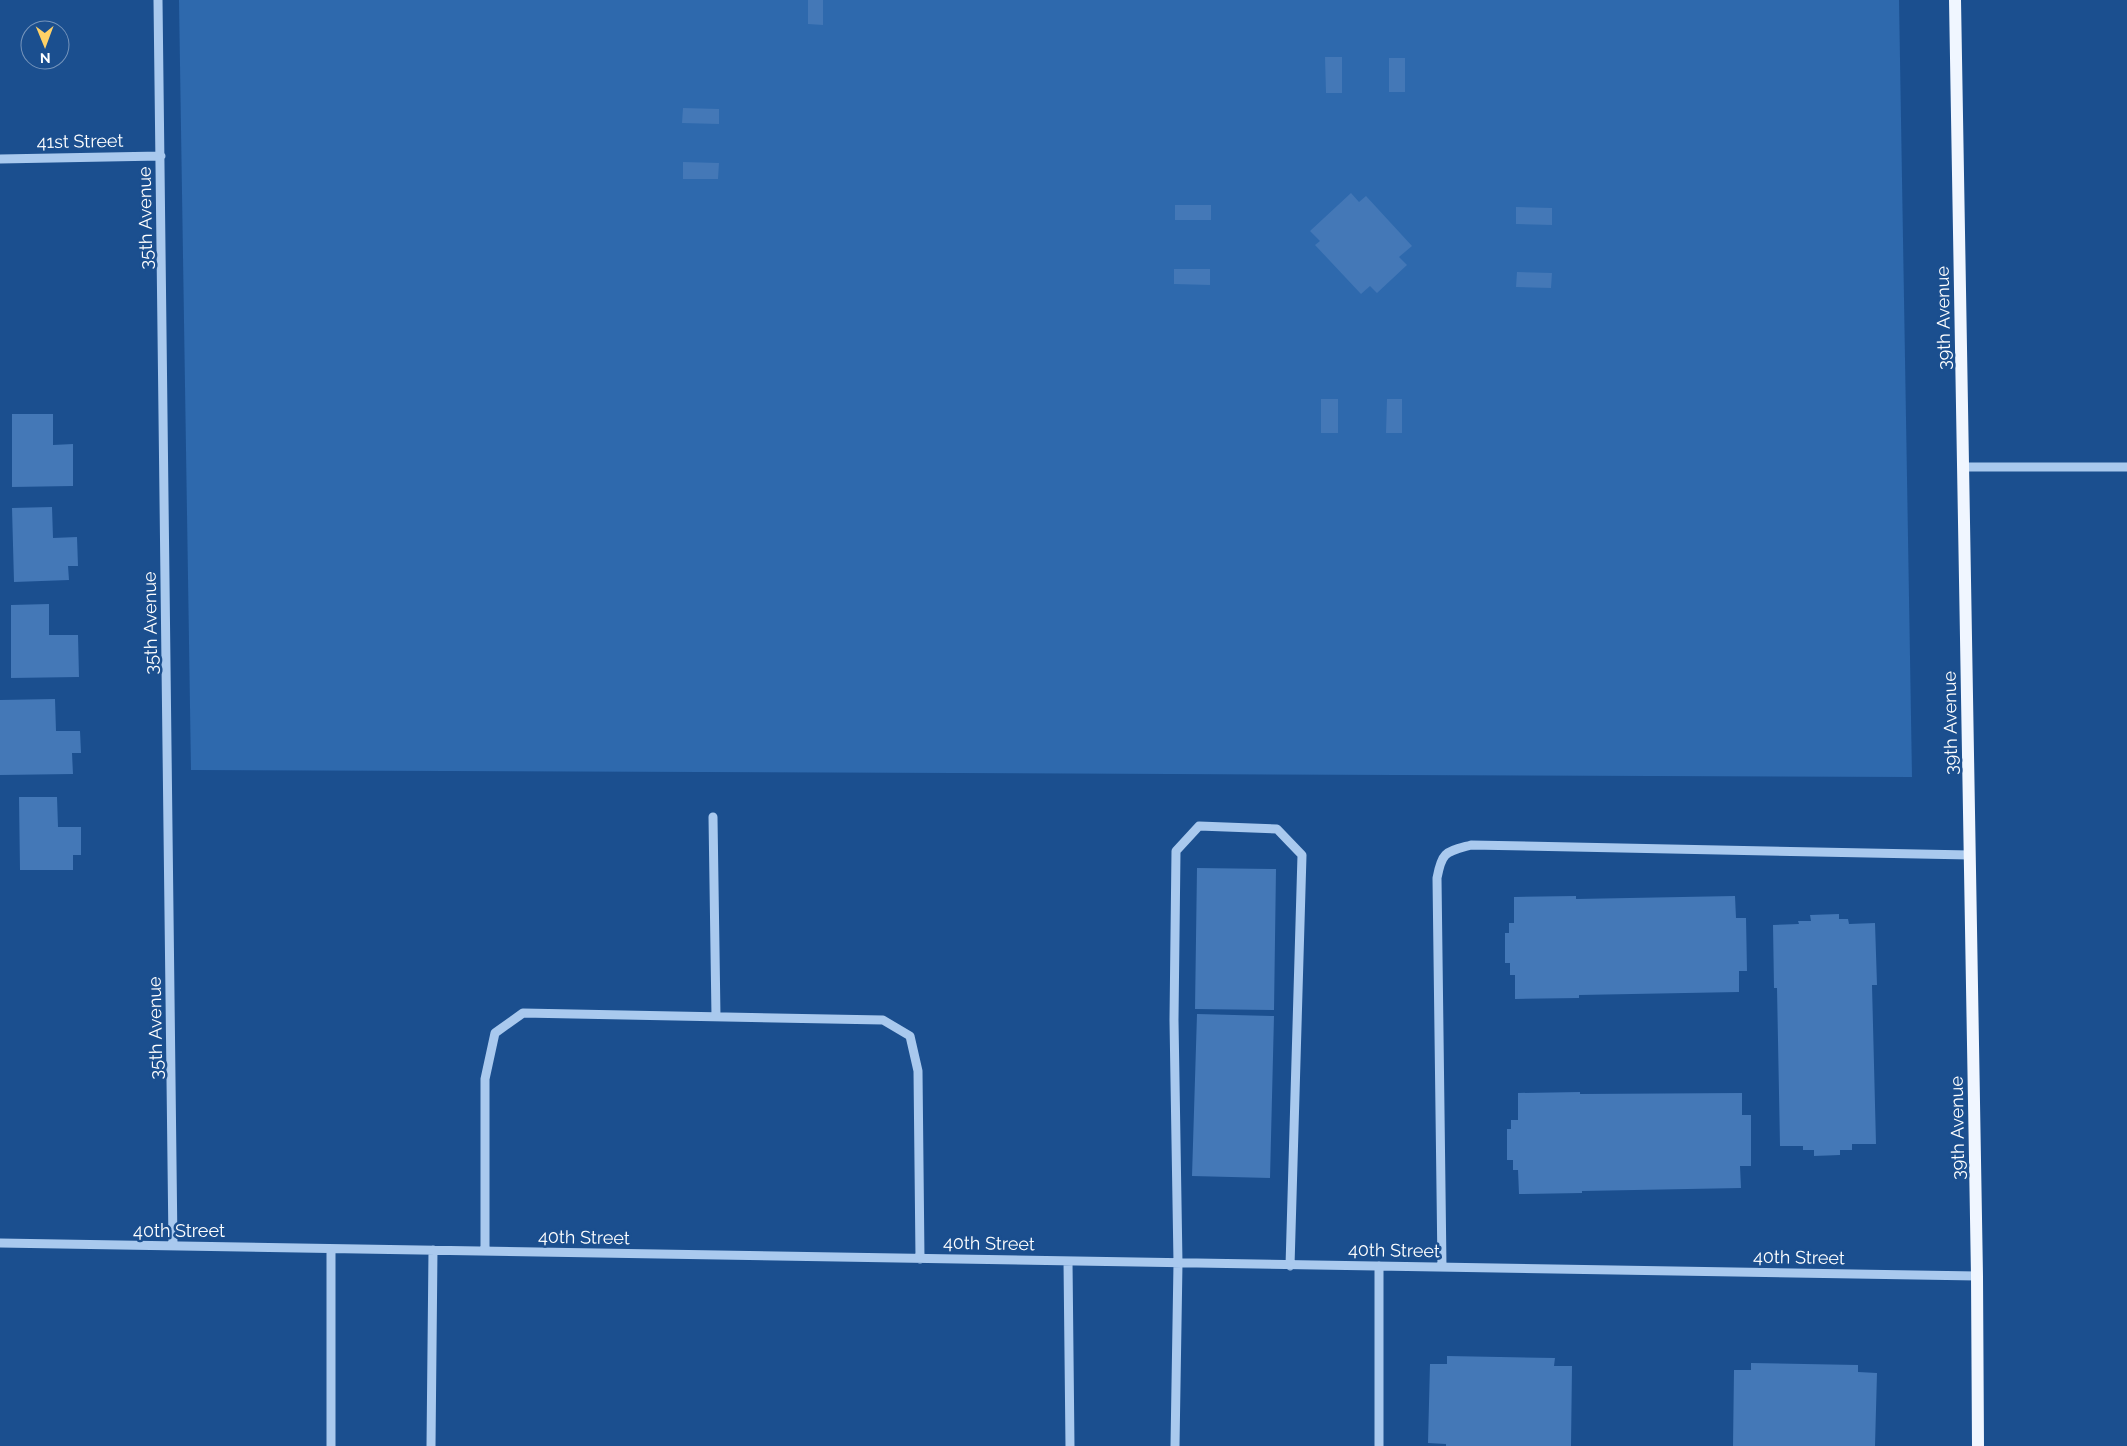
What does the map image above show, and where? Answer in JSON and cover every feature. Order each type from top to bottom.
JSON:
[{"type":"main road","name":"39th Avenue","points":[[1955,0],[1978,1276],[1978,1446]]},
{"type":"street","name":"35th Avenue","points":[[158,0],[174,1246]]},
{"type":"street","name":"41st Street","points":[[0,160],[161,156]]},
{"type":"street","points":[[1963,467],[2127,467]]},
{"type":"street","points":[[713,817],[716,1017]]},
{"type":"street","points":[[1174,1446],[1178,1263],[1174,1020],[1176,851],[1199,826],[1277,829],[1302,855],[1290,1266]]},
{"type":"street","points":[[1442,1267],[1437,878],[1440,860],[1450,850],[1472,845],[1970,855]]},
{"type":"street","points":[[485,1251],[486,1078],[495,1033],[523,1013],[883,1020],[910,1036],[918,1071],[920,1259]]},
{"type":"street","name":"40th Street","points":[[0,1244],[1978,1276]]},
{"type":"street","points":[[331,1249],[331,1446]]},
{"type":"street","points":[[431,1446],[433,1250]]},
{"type":"street","points":[[1068,1261],[1070,1446]]},
{"type":"street","points":[[1379,1266],[1379,1446]]},
{"type":"shaded area","points":[[179,0],[1899,0],[1912,777],[191,770]]},
{"type":"building","points":[[808,0],[823,0],[823,25],[808,24]]},
{"type":"building","points":[[1325,57],[1342,57],[1342,93],[1326,93]]},
{"type":"building","points":[[1389,58],[1405,58],[1405,92],[1389,92]]},
{"type":"building","points":[[683,108],[719,109],[719,124],[682,123]]},
{"type":"building","points":[[683,162],[719,163],[718,179],[683,179]]},
{"type":"building","points":[[1351,193],[1359,202],[1366,196],[1412,246],[1399,257],[1407,265],[1377,293],[1370,286],[1361,294],[1315,245],[1320,241],[1310,231]]},
{"type":"building","points":[[1175,205],[1211,205],[1211,220],[1175,220]]},
{"type":"building","points":[[1516,207],[1552,208],[1552,225],[1516,224]]},
{"type":"building","points":[[1174,269],[1210,269],[1210,285],[1174,284]]},
{"type":"building","points":[[1517,272],[1552,273],[1551,288],[1516,287]]},
{"type":"building","points":[[1321,399],[1338,399],[1338,433],[1321,433]]},
{"type":"building","points":[[1387,399],[1402,399],[1402,433],[1386,433]]},
{"type":"building","points":[[12,414],[53,414],[53,445],[73,444],[73,486],[12,487]]},
{"type":"building","points":[[52,507],[53,538],[77,537],[78,566],[68,566],[69,580],[14,582],[12,508]]},
{"type":"building","points":[[49,604],[49,635],[78,635],[79,677],[11,678],[11,605]]},
{"type":"building","points":[[55,699],[56,731],[80,731],[81,753],[72,753],[73,774],[0,775],[0,700]]},
{"type":"building","points":[[19,797],[57,797],[58,827],[81,827],[81,855],[73,855],[73,870],[20,870]]},
{"type":"building","points":[[1197,868],[1276,869],[1274,1010],[1195,1009]]},
{"type":"building","points":[[1576,896],[1576,899],[1735,896],[1736,918],[1746,918],[1747,971],[1739,971],[1739,992],[1579,995],[1579,998],[1515,999],[1515,975],[1510,975],[1510,963],[1505,963],[1505,933],[1509,933],[1509,923],[1514,923],[1514,897]]},
{"type":"building","points":[[1839,914],[1839,919],[1848,919],[1849,924],[1875,923],[1877,985],[1872,985],[1876,1144],[1852,1144],[1852,1150],[1840,1150],[1840,1155],[1814,1156],[1814,1150],[1803,1150],[1803,1146],[1780,1146],[1777,988],[1774,988],[1773,925],[1799,924],[1798,921],[1811,921],[1810,915]]},
{"type":"building","points":[[1197,1014],[1274,1016],[1270,1178],[1192,1176]]},
{"type":"building","points":[[1580,1092],[1580,1094],[1742,1093],[1742,1115],[1751,1115],[1751,1166],[1740,1166],[1741,1188],[1519,1194],[1518,1170],[1513,1170],[1513,1160],[1507,1160],[1507,1129],[1511,1129],[1511,1120],[1518,1120],[1518,1093]]},
{"type":"building","points":[[1447,1356],[1555,1358],[1554,1366],[1572,1366],[1571,1446],[1446,1446],[1446,1444],[1428,1443],[1430,1364],[1447,1364]]},
{"type":"building","points":[[1751,1363],[1858,1365],[1858,1372],[1877,1373],[1875,1446],[1733,1446],[1734,1370],[1751,1370]]}]
